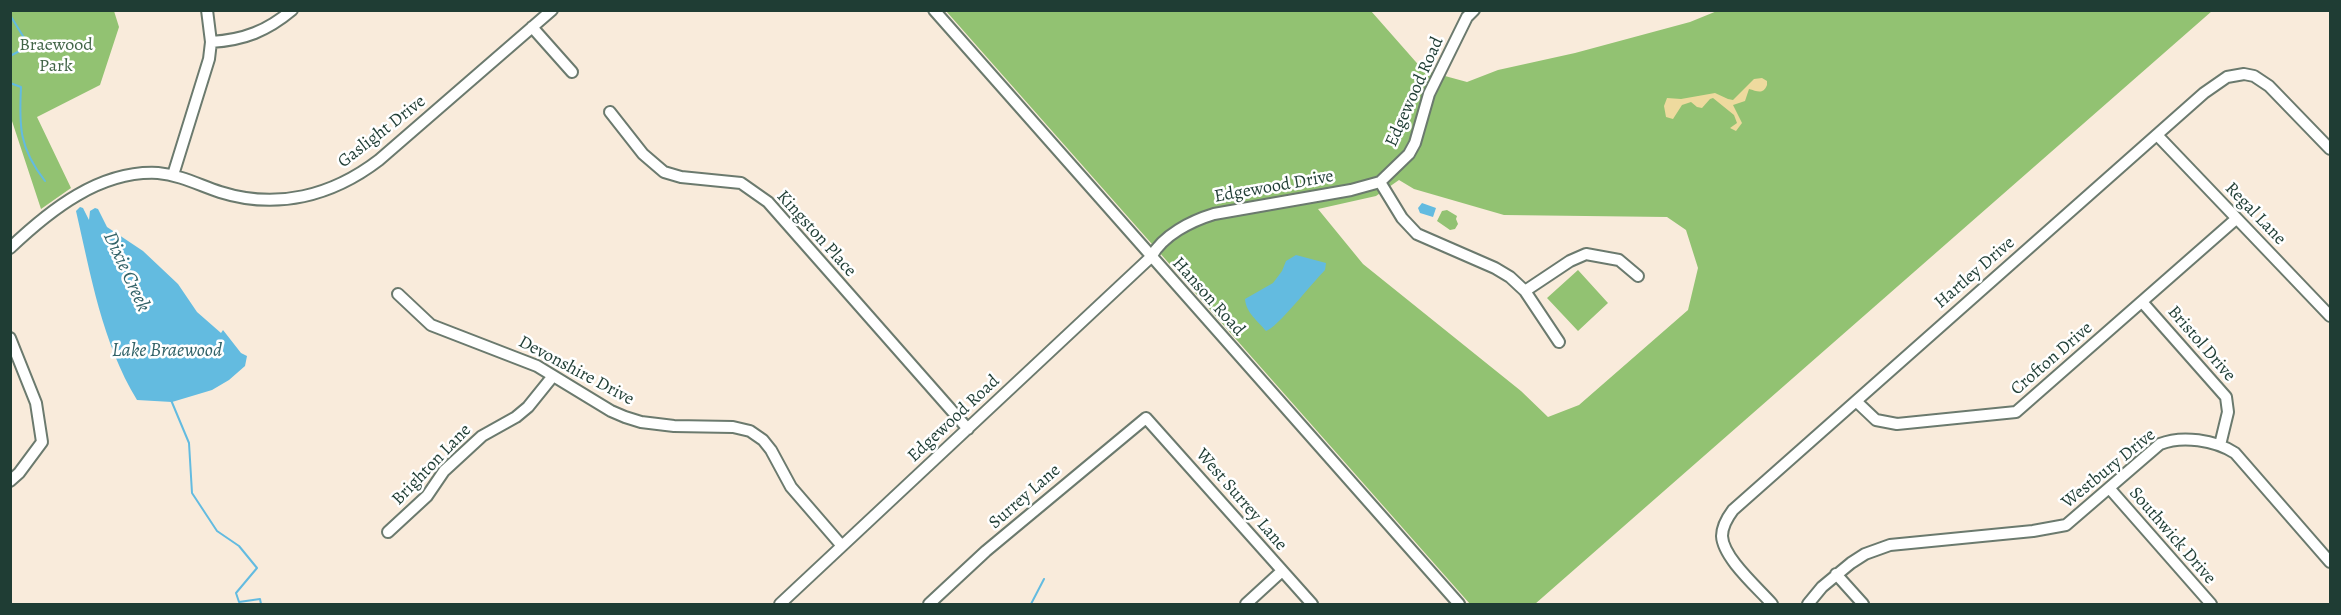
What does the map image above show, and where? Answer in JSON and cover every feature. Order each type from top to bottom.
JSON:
[{"type":"street","points":[[173,175],[204,75],[211,42],[207,10]]},
{"type":"street","points":[[211,42],[240,39],[258,33],[278,22],[292,10]]},
{"type":"street","name":"Gaslight Drive","points":[[10,248],[45,216],[95,186],[128,176],[157,173],[173,175],[217,191],[255,200],[292,199],[313,195],[339,185],[361,174],[379,160],[552,10]]},
{"type":"street","name":"Hanson Road","points":[[934,10],[1459,604]]},
{"type":"street","name":"Edgewood Road","points":[[1380,182],[1408,154],[1415,143],[1429,94],[1468,13]]},
{"type":"street","points":[[532,27],[572,72]]},
{"type":"street","name":"Hartley Drive","points":[[1772,604],[1726,550],[1722,536],[1727,519],[1740,502],[2219,81],[2235,74],[2254,76],[2269,86],[2331,149]]},
{"type":"street","name":"Kingston Place","points":[[610,112],[643,154],[664,172],[681,177],[741,183],[768,202],[968,429]]},
{"type":"street","name":"Regal Lane","points":[[2157,135],[2331,316]]},
{"type":"street","points":[[1380,182],[1402,218],[1417,234],[1495,268],[1525,291],[1558,342]]},
{"type":"street","name":"Edgewood Drive","points":[[1151,257],[1156,248],[1176,232],[1204,217],[1351,190],[1380,182]]},
{"type":"street","name":"Crofton Drive","points":[[1856,401],[1876,420],[1897,424],[2016,412],[2143,303],[2236,219]]},
{"type":"street","points":[[1525,291],[1570,261],[1586,255],[1619,261],[1638,276]]},
{"type":"street","name":"Edgewood Road","points":[[780,604],[1151,257]]},
{"type":"street","name":"Devonshire Drive","points":[[398,294],[418,315],[435,328],[537,366],[612,411],[641,422],[674,426],[733,427],[750,431],[763,440],[791,487],[842,546]]},
{"type":"street","name":"Bristol Drive","points":[[2143,303],[2226,397],[2228,412],[2220,445]]},
{"type":"street","points":[[10,338],[36,403],[42,441],[19,473],[10,481]]},
{"type":"street","name":"Brighton Lane","points":[[388,532],[427,496],[444,471],[482,436],[516,417],[528,407],[553,376]]},
{"type":"street","name":"West Surrey Lane","points":[[1146,418],[1311,604]]},
{"type":"street","name":"Surrey Lane","points":[[929,604],[995,543],[1146,418]]},
{"type":"street","name":"Westbury Drive","points":[[1808,604],[1822,586],[1836,574],[1865,554],[1890,545],[2057,528],[2072,521],[2160,444],[2183,439],[2220,445],[2235,453],[2331,562]]},
{"type":"street","name":"Southwick Drive","points":[[2110,489],[2211,604]]},
{"type":"street","points":[[1246,604],[1282,572]]},
{"type":"street","points":[[1836,574],[1863,604]]},
{"type":"green space","name":"Braewood Park","points":[[10,11],[114,11],[119,27],[100,85],[37,117],[71,188],[41,209],[11,118]]},
{"type":"green space","points":[[946,11],[1371,11],[1423,70],[1467,82],[1498,70],[1575,53],[1690,22],[1717,11],[2212,11],[1535,604],[1470,604]],"holes":[[[1399,180],[1414,189],[1504,215],[1667,217],[1686,230],[1698,268],[1688,310],[1579,405],[1548,417],[1521,391],[1363,264],[1318,209],[1376,196]]]},
{"type":"green space","points":[[1447,210],[1457,216],[1458,224],[1455,229],[1450,230],[1437,221],[1442,211]]},
{"type":"green space","points":[[1578,270],[1608,303],[1578,331],[1547,298]]},
{"type":"sand","points":[[1762,78],[1767,81],[1764,90],[1749,89],[1745,101],[1733,105],[1742,123],[1736,131],[1730,128],[1737,123],[1734,115],[1713,98],[1702,108],[1691,102],[1682,105],[1673,119],[1666,117],[1664,106],[1667,98],[1681,99],[1715,93],[1733,100],[1754,79]]},
{"type":"water","points":[[1422,203],[1436,208],[1433,217],[1420,213],[1418,208]]},
{"type":"water","name":"Lake Braewood","points":[[80,207],[83,208],[89,220],[90,211],[98,209],[107,227],[143,251],[178,284],[197,312],[221,333],[223,330],[241,353],[247,356],[245,366],[229,380],[212,390],[172,402],[137,400],[106,332],[76,211]]},
{"type":"water","points":[[1296,255],[1326,263],[1325,270],[1286,314],[1266,331],[1250,313],[1245,299],[1273,283],[1286,261]]},
{"type":"waterway","name":"Dixie Creek","points":[[10,15],[29,46],[10,56]]},
{"type":"waterway","name":"Dixie Creek","points":[[10,83],[21,87],[22,136],[30,158],[45,181]]},
{"type":"waterway","name":"Dixie Creek","points":[[171,400],[189,443],[192,493],[217,531],[239,546],[257,568],[236,593],[239,602],[260,599],[261,604]]},
{"type":"waterway","points":[[1031,604],[1044,579]]}]
